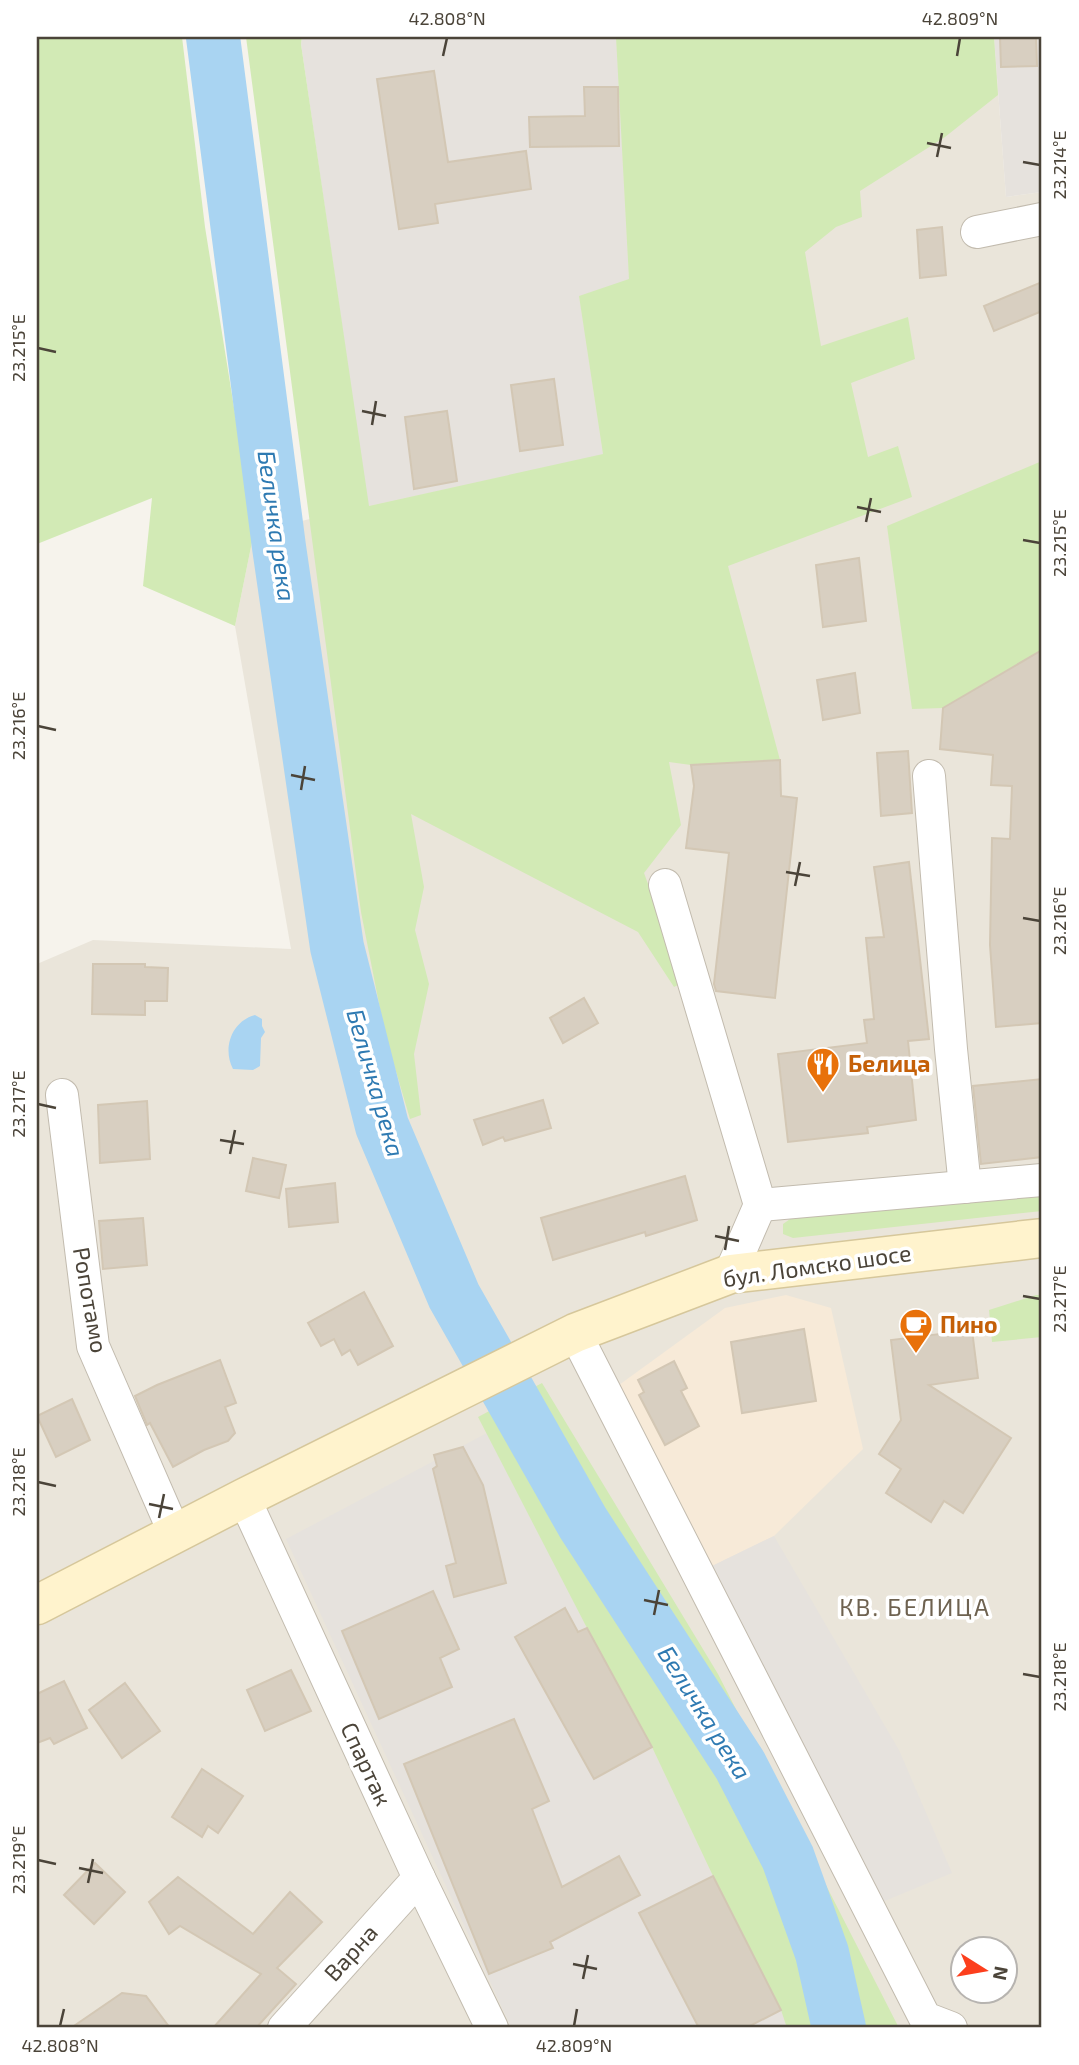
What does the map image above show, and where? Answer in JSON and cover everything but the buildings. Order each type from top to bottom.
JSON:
[{"type":"main road","name":"бул. Ломско шосе","points":[[37,1605],[575,1334],[730,1273],[1042,1238]]},
{"type":"street","points":[[976,232],[1042,219]]},
{"type":"street","points":[[929,776],[965,1187]]},
{"type":"street","points":[[665,885],[760,1205],[730,1273]]},
{"type":"street","name":"Ропотамо","points":[[62,1094],[93,1346],[174,1534]]},
{"type":"street","points":[[760,1205],[1042,1181]]},
{"type":"street","points":[[575,1334],[925,2018],[951,2028]]},
{"type":"street","name":"Спартак","points":[[244,1499],[419,1878],[492,2028]]},
{"type":"street","name":"Варна","points":[[284,2028],[419,1878]]},
{"type":"shaded area","points":[[302,37],[616,37],[629,280],[579,296],[603,455],[368,506]]},
{"type":"shaded area","points":[[616,37],[994,37],[1006,197],[1042,192],[1042,2028],[37,2028],[37,964],[93,940],[291,949],[235,626],[254,532],[310,519]]},
{"type":"shaded area","points":[[994,37],[1042,37],[1042,192],[1006,197]]},
{"type":"shaded area","points":[[786,1295],[831,1308],[863,1449],[774,1536],[710,1567],[619,1385],[725,1308]]},
{"type":"shaded area","points":[[487,1433],[587,1628],[652,1747],[781,2010],[787,2028],[511,2027],[286,1539]]},
{"type":"shaded area","points":[[774,1536],[899,1750],[952,1873],[880,1903],[710,1567]]},
{"type":"green space","points":[[37,37],[182,37],[205,227],[254,532],[235,626],[143,586],[152,498],[37,544]]},
{"type":"green space","points":[[246,37],[302,37],[369,506],[603,454],[579,296],[629,279],[616,37],[994,37],[998,95],[945,137],[860,191],[862,217],[836,227],[805,252],[821,346],[908,317],[915,359],[851,383],[868,457],[898,446],[912,497],[728,566],[780,760],[691,765],[669,762],[681,825],[644,873],[684,982],[674,987],[638,932],[411,814],[424,887],[415,930],[429,984],[414,1054],[421,1115],[410,1119],[385,1034],[361,912]]},
{"type":"green space","points":[[1042,461],[1042,650],[943,708],[912,709],[887,526]]},
{"type":"green space","points":[[1042,1192],[1042,1211],[793,1238],[783,1234],[783,1224],[793,1217]]},
{"type":"green space","points":[[1042,1295],[1042,1337],[992,1342],[989,1310]]},
{"type":"green space","points":[[542,1383],[718,1674],[899,2028],[787,2028],[781,2010],[652,1747],[478,1417]]},
{"type":"water","points":[[255,1015],[262,1019],[265,1032],[261,1038],[260,1066],[253,1070],[233,1069],[229,1053],[231,1036],[240,1023]]},
{"type":"waterway","name":"Беличка река","points":[[213,37],[279,547],[337,947],[382,1126],[454,1296],[583,1523],[740,1765],[788,1858],[822,1953],[839,2028]]},
{"type":"place","name":"Белица","points":[[823,1094]]},
{"type":"place","name":"Пино","points":[[916,1355]]},
{"type":"district","name":"КВ. БЕЛИЦА","points":[[915,1608]]}]
